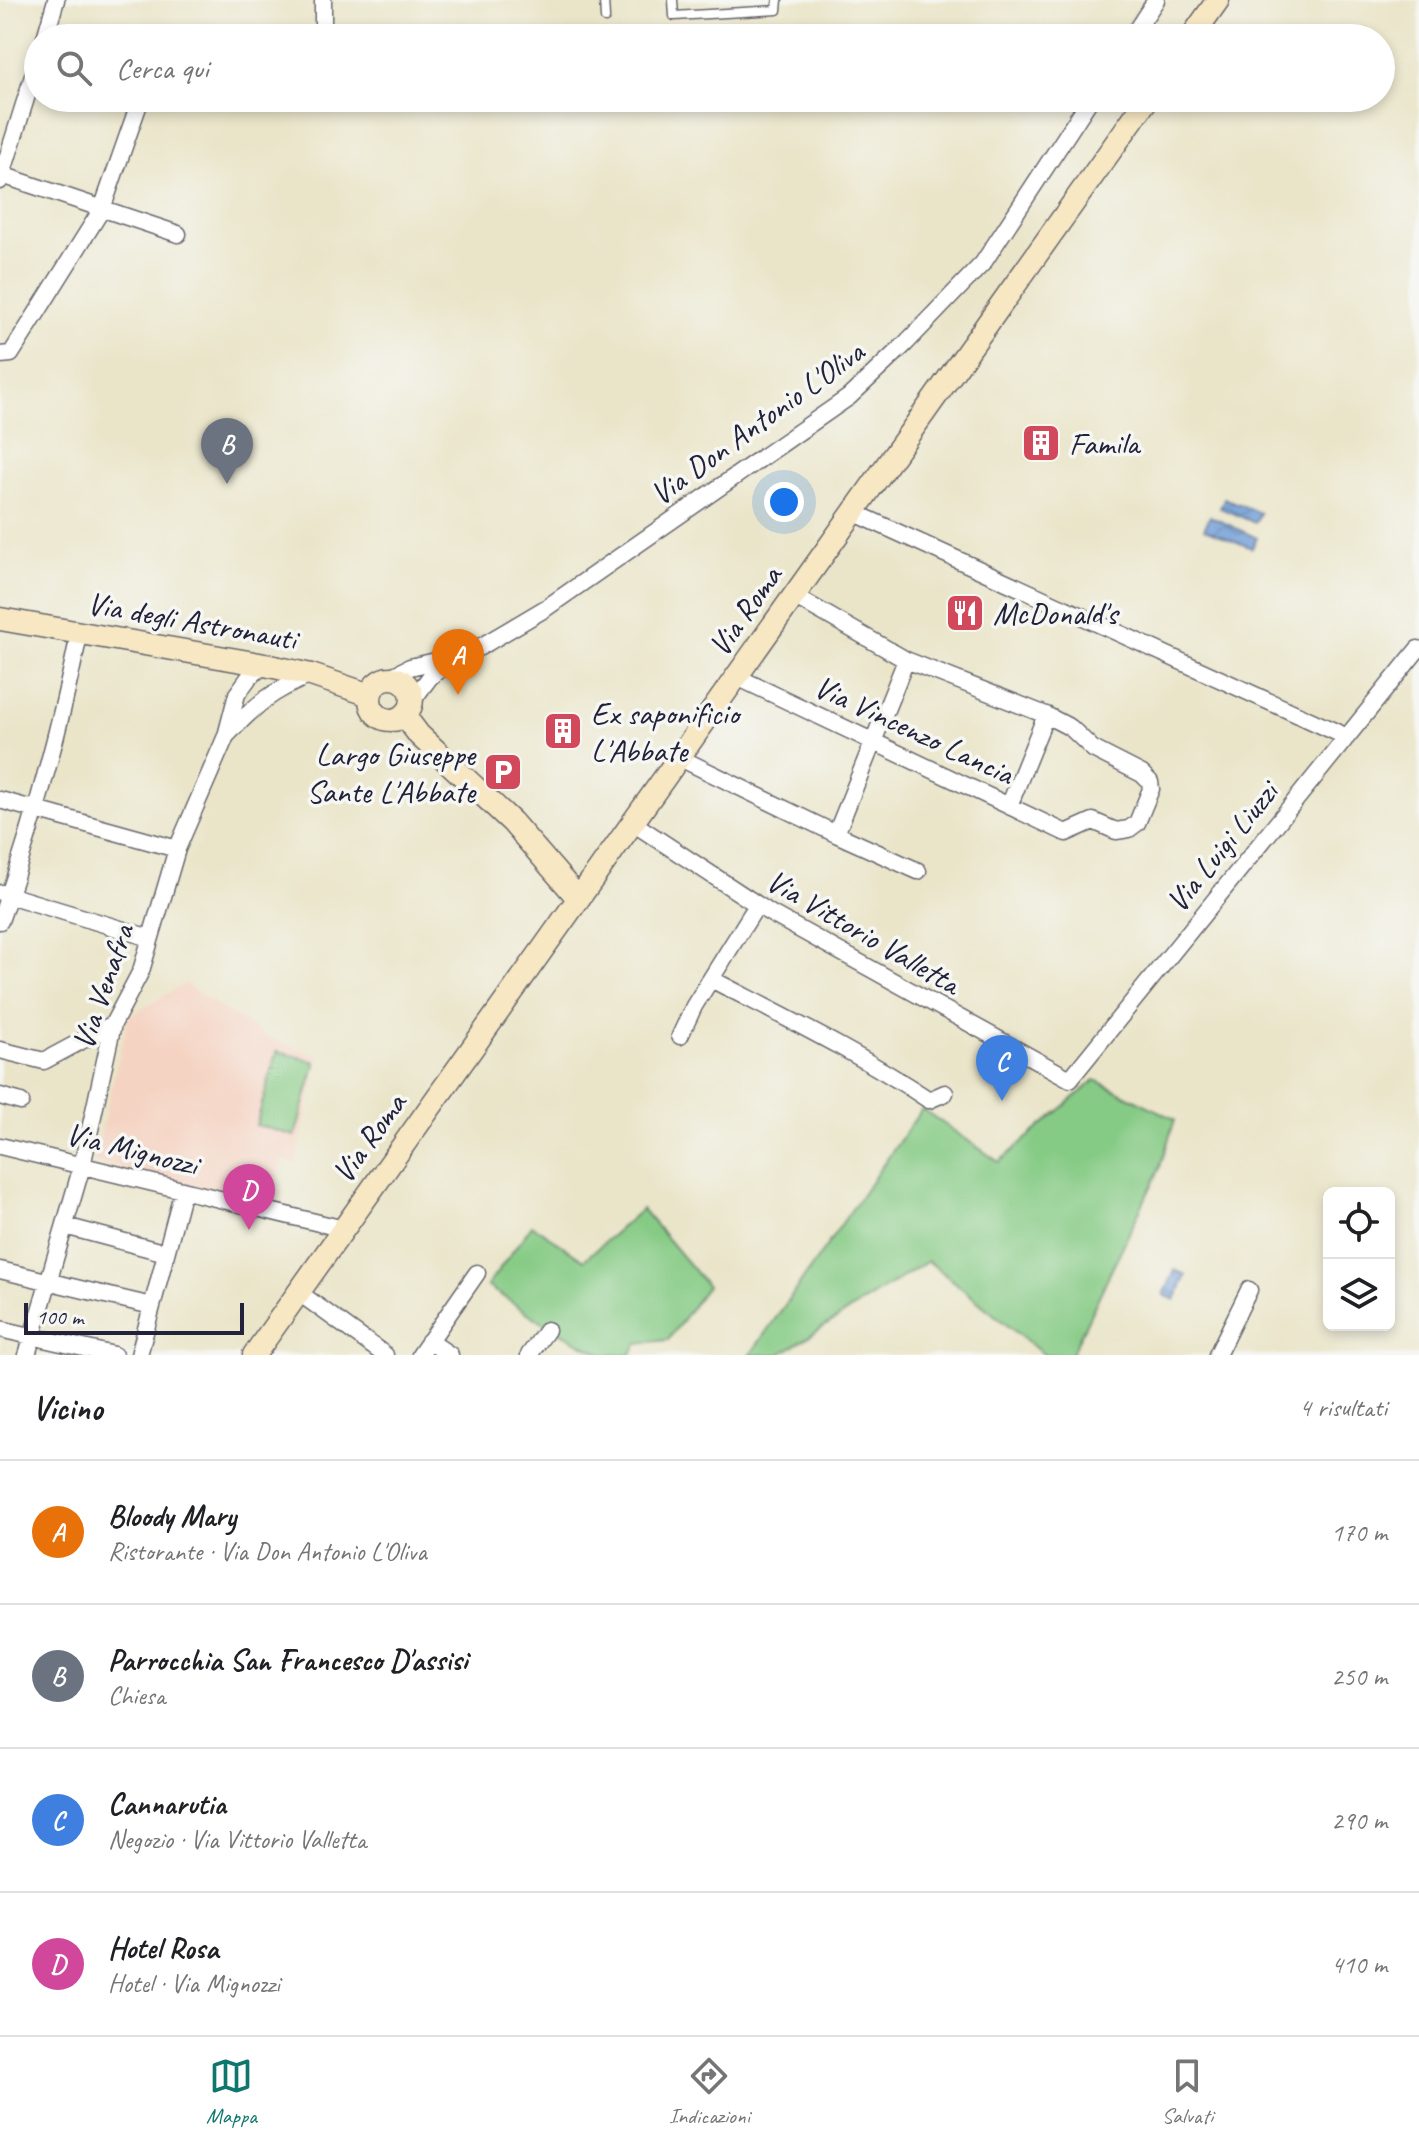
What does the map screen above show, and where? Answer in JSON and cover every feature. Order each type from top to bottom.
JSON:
[{"type":"street","points":[[49,24],[56,0]]},
{"type":"street","points":[[323,0],[323,24]]},
{"type":"street","points":[[1140,24],[1156,0]]},
{"type":"street","points":[[1201,24],[1218,0]]},
{"type":"street","points":[[24,108],[1,178],[178,234]]},
{"type":"street","points":[[0,355],[11,354],[102,209],[136,112]]},
{"type":"street","name":"Via Don Antonio L'Oliva","points":[[390,677],[410,667],[458,656],[480,647],[546,608],[849,397],[983,263],[1082,112]]},
{"type":"street","name":"Via Roma","points":[[254,1355],[1138,112]]},
{"type":"street","points":[[853,512],[1347,737]]},
{"type":"street","points":[[794,596],[906,660],[1046,715],[1009,806]]},
{"type":"street","name":"Via degli Astronauti","points":[[0,619],[265,665],[311,675],[370,695]]},
{"type":"street","points":[[0,921],[5,893],[36,810],[63,714],[79,635]]},
{"type":"street","name":"Via Luigi Liuzzi","points":[[1070,1079],[1418,649]]},
{"type":"street","name":"Via Don Antonio L'Oliva","points":[[408,708],[430,677],[458,656]]},
{"type":"street","points":[[225,658],[234,674],[237,694]]},
{"type":"street","points":[[836,834],[906,660]]},
{"type":"street","points":[[261,700],[267,683],[265,665]]},
{"type":"street","name":"Via Venafra","points":[[27,1355],[82,1166],[113,1024],[141,971],[177,849],[226,736],[237,694],[250,676],[265,665]]},
{"type":"street","name":"Via Venafra","points":[[226,736],[261,700],[311,675]]},
{"type":"street","points":[[408,708],[391,720],[377,715],[370,703],[375,685],[390,677],[409,687],[408,708],[419,735],[512,822],[578,898]]},
{"type":"street","name":"Via Vincenzo Lancia","points":[[737,677],[1066,833],[1093,821],[1116,831],[1129,829],[1137,823],[1151,789],[1150,782],[1142,774],[1093,749],[1071,728],[1046,715]]},
{"type":"street","points":[[680,758],[918,871]]},
{"type":"street","points":[[0,800],[177,849]]},
{"type":"street","name":"Via Vittorio Valletta","points":[[633,823],[757,905],[1070,1079]]},
{"type":"street","points":[[5,893],[150,938]]},
{"type":"street","points":[[680,1036],[757,905]]},
{"type":"street","points":[[711,979],[822,1037],[929,1100],[945,1093]]},
{"type":"street","points":[[0,1050],[44,1061],[113,1024]]},
{"type":"street","points":[[0,1096],[21,1102]]},
{"type":"street","name":"Via Mignozzi","points":[[0,1146],[344,1229]]},
{"type":"street","points":[[139,1355],[183,1190]]},
{"type":"street","points":[[65,1226],[166,1253]]},
{"type":"street","points":[[0,1270],[152,1306]]},
{"type":"street","points":[[450,1355],[425,1348],[477,1273]]},
{"type":"street","points":[[1217,1355],[1249,1290]]},
{"type":"street","points":[[298,1292],[385,1355]]},
{"type":"street","points":[[0,1329],[114,1355]]},
{"type":"street","points":[[529,1355],[547,1330]]},
{"type":"lane","points":[[604,0],[605,18]]},
{"type":"lane","points":[[673,0],[674,16],[777,10],[778,0]]},
{"type":"shaded area","points":[[184,984],[272,1040],[318,1055],[296,1163],[282,1160],[270,1206],[94,1161],[128,1017]]},
{"type":"green space","points":[[277,1051],[316,1062],[295,1136],[256,1125]]},
{"type":"green space","points":[[1095,1080],[1175,1119],[1159,1170],[1071,1355],[1044,1355],[928,1261],[779,1355],[750,1355],[922,1109],[999,1162]]},
{"type":"green space","points":[[642,1209],[707,1286],[668,1340],[638,1343],[630,1355],[603,1355],[549,1327],[487,1286],[532,1225],[584,1260]]},
{"type":"water","points":[[1224,498],[1260,513],[1255,523],[1220,508]]},
{"type":"water","points":[[1210,516],[1257,538],[1252,548],[1204,529]]},
{"type":"water","points":[[1175,1270],[1186,1275],[1175,1300],[1164,1295]]},
{"type":"place","name":"Famila","points":[[1041,443]]},
{"type":"place","name":"Parrocchia San Francesco D'assisi","points":[[227,484]]},
{"type":"place","name":"McDonald's","points":[[965,613]]},
{"type":"place","name":"Bloody Mary","points":[[458,695]]},
{"type":"place","name":"Ex saponificio L'Abbate","points":[[563,731]]},
{"type":"place","name":"Largo Giuseppe Sante L'Abbate","points":[[503,772]]},
{"type":"place","name":"Cannarutia","points":[[1002,1101]]},
{"type":"place","name":"Hotel Rosa","points":[[249,1230]]}]
